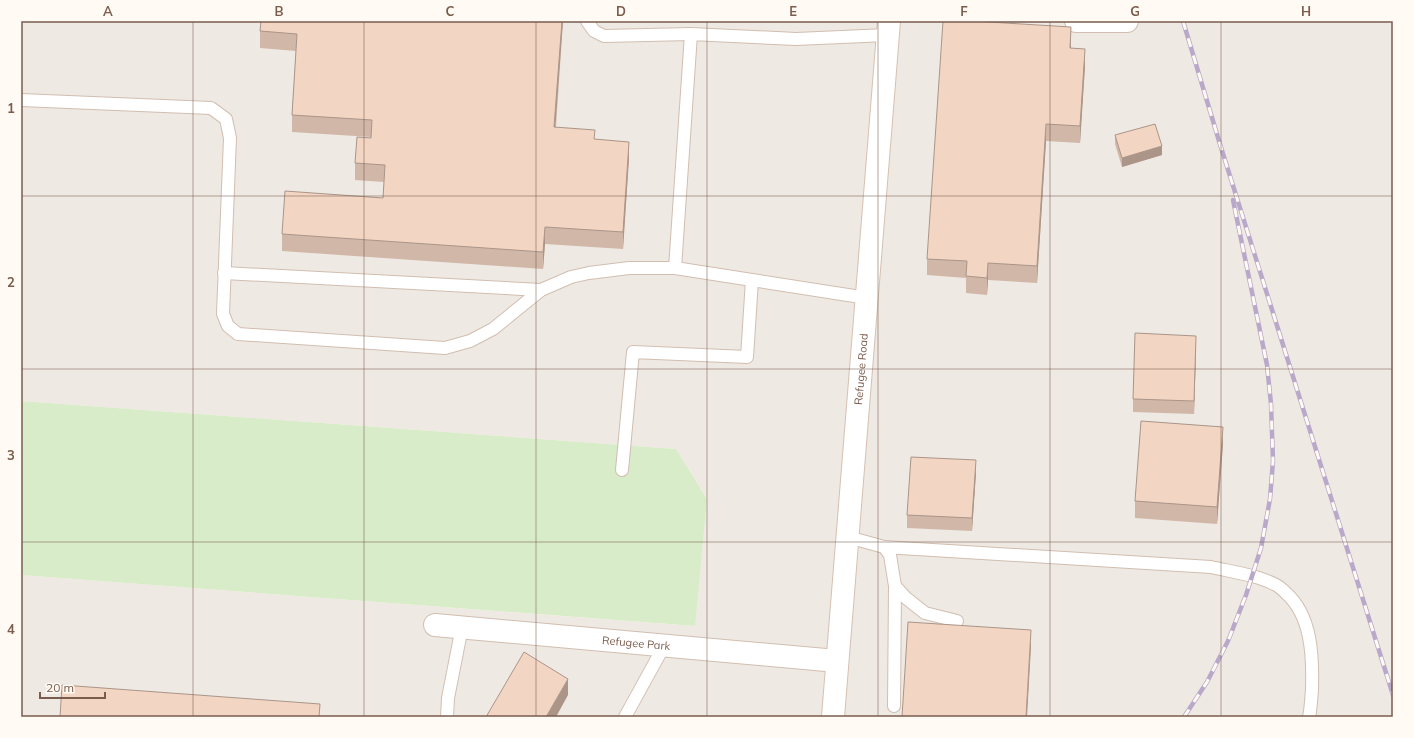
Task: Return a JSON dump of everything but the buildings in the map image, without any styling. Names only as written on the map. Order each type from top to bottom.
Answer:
[{"type":"main road","points":[[1076,21],[1127,21]]},
{"type":"main road","name":"Refugee Road","points":[[833,717],[888,28]]},
{"type":"main road","name":"Refugee Park","points":[[435,625],[837,661]]},
{"type":"lane","points":[[587,21],[594,31],[604,36],[691,34],[796,39],[888,28]]},
{"type":"lane","points":[[675,268],[691,34]]},
{"type":"lane","points":[[21,100],[211,108],[226,119],[230,138],[223,314],[228,326],[238,334],[445,348],[470,341],[493,328],[541,290],[571,277],[629,268],[675,268],[867,298]]},
{"type":"lane","points":[[224,273],[541,290]]},
{"type":"lane","points":[[622,470],[633,352],[747,357],[752,280]]},
{"type":"lane","points":[[848,536],[884,547],[1212,567],[1252,576],[1277,586],[1292,598],[1302,616],[1309,638],[1313,667],[1311,710],[1308,717]]},
{"type":"lane","points":[[884,547],[890,555],[895,586],[894,706]]},
{"type":"lane","points":[[895,586],[906,598],[925,613],[958,621]]},
{"type":"lane","points":[[447,717],[448,698],[462,628]]},
{"type":"lane","points":[[625,717],[664,646]]},
{"type":"shaded area","points":[[21,21],[1393,21],[1393,717],[21,717],[21,575],[694,626],[707,499],[676,449],[21,401]]},
{"type":"green space","points":[[21,401],[676,449],[707,499],[695,626],[21,575]]},
{"type":"railway","points":[[1183,21],[1219,141],[1393,695]]},
{"type":"railway","points":[[1184,717],[1207,682],[1228,641],[1246,595],[1261,548],[1270,499],[1273,461],[1271,404],[1267,365],[1233,200]]}]
